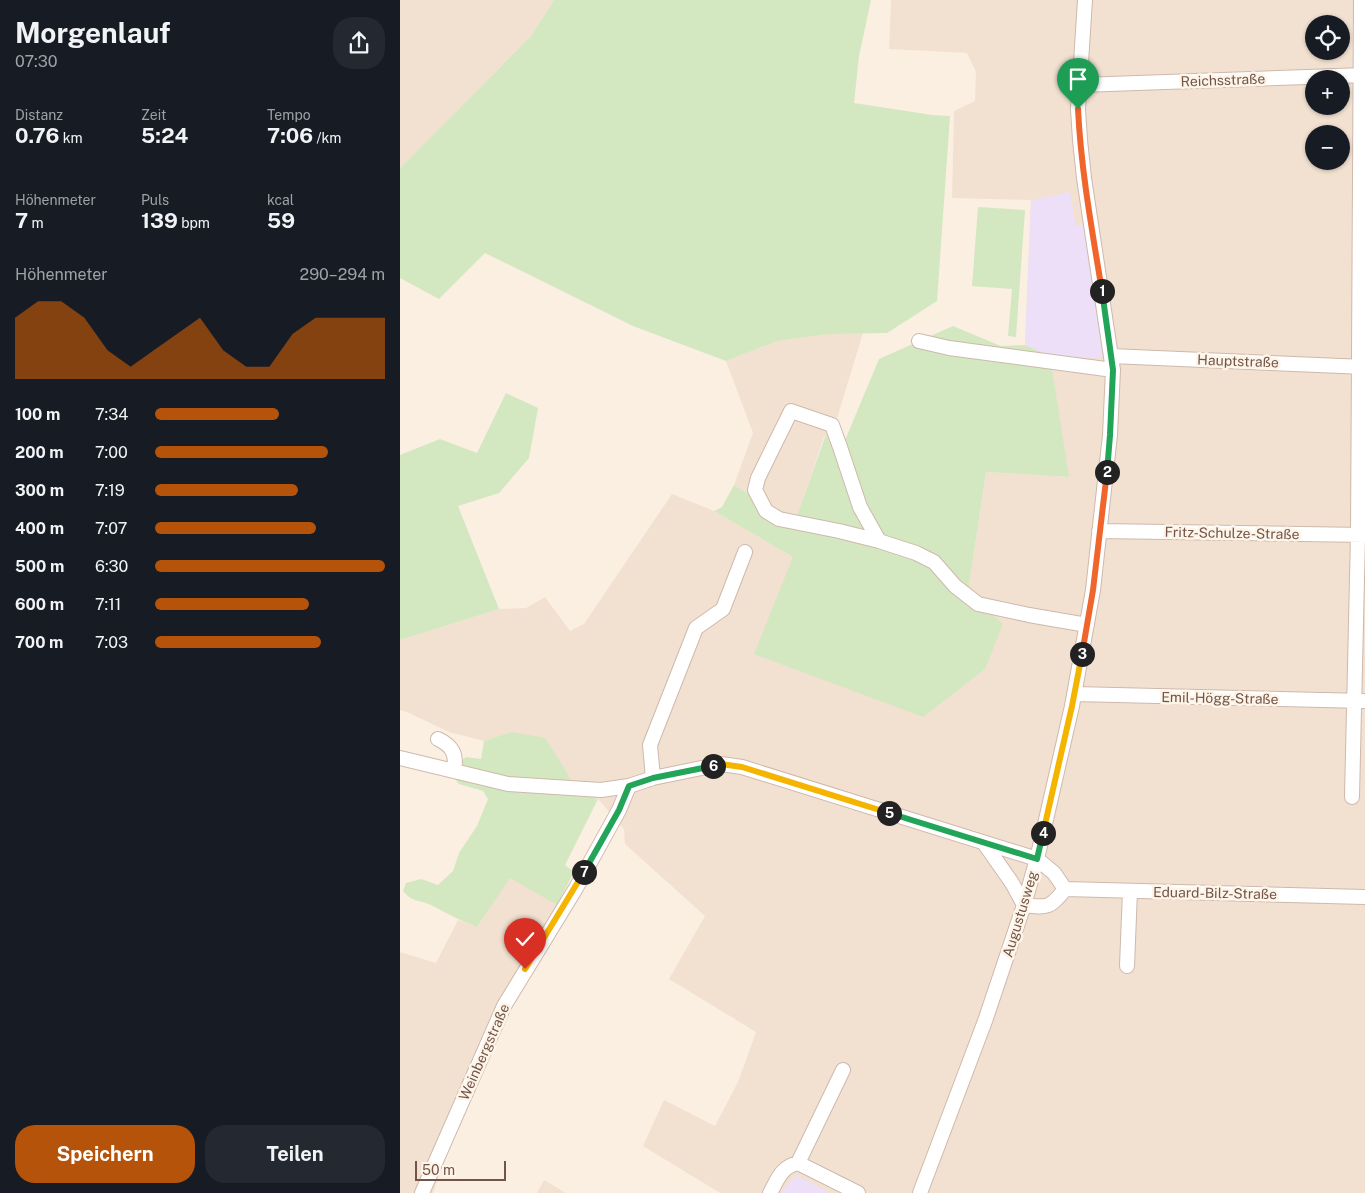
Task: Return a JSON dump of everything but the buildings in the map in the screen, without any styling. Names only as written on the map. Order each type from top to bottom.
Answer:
[{"type":"street","name":"Augustusweg","points":[[920,1193],[984,1021],[1024,905],[1037,859],[1074,694],[1093,590],[1110,435],[1112,363],[1082,159],[1078,109],[1085,0]]},
{"type":"street","points":[[1352,797],[1360,701],[1363,75],[1361,0]]},
{"type":"street","name":"Reichsstraße","points":[[1080,85],[1363,75]]},
{"type":"street","name":"Hauptstraße","points":[[920,341],[949,348],[1112,363],[1362,367]]},
{"type":"street","points":[[879,542],[860,507],[832,425],[791,411],[758,478],[755,490],[766,511],[778,519],[839,531],[916,553],[934,562],[955,586],[978,604],[1029,615],[1087,624]]},
{"type":"street","name":"Fritz-Schulze-Straße","points":[[1099,531],[1361,535]]},
{"type":"street","points":[[653,778],[650,745],[696,628],[723,609],[745,552]]},
{"type":"street","name":"Emil-Högg-Straße","points":[[1074,694],[1360,701]]},
{"type":"street","points":[[438,739],[444,742],[453,752],[456,759],[454,770]]},
{"type":"street","points":[[400,758],[508,784],[602,790],[629,786],[653,778],[721,764],[742,767],[1037,859],[1054,873],[1065,889],[1056,900],[1043,908],[1024,905],[1012,883],[984,843]]},
{"type":"street","name":"Weinbergstraße","points":[[422,1193],[504,1006],[576,888],[619,810],[629,786]]},
{"type":"street","name":"Eduard-Bilz-Straße","points":[[1065,889],[1365,897]]},
{"type":"street","points":[[1127,966],[1130,891]]},
{"type":"street","points":[[798,1163],[843,1070]]},
{"type":"street","points":[[770,1193],[784,1169],[790,1164],[798,1163],[858,1193]]},
{"type":"shaded area","points":[[400,0],[554,0],[531,36],[400,168]]},
{"type":"shaded area","points":[[891,0],[1365,0],[1365,1193],[720,1193],[643,1146],[664,1100],[715,1126],[738,1082],[756,1032],[669,979],[705,916],[625,844],[624,829],[598,799],[575,791],[511,732],[484,741],[449,732],[400,710],[400,640],[499,609],[526,608],[545,597],[570,631],[584,624],[672,494],[714,511],[793,557],[968,592],[986,472],[1068,477],[1050,356],[1025,345],[1031,200],[952,198],[954,111],[975,101],[976,72],[967,53],[889,49]]},
{"type":"shaded area","points":[[1070,192],[1076,226],[1083,225],[1103,358],[1050,356],[1025,345],[1031,200]]},
{"type":"shaded area","points":[[863,333],[832,435],[824,437],[797,517],[768,506],[734,485],[753,433],[726,361],[777,341],[827,334]]},
{"type":"shaded area","points":[[510,877],[557,905],[505,995],[433,1193],[400,1193],[400,952],[436,963],[458,920],[477,927]]},
{"type":"shaded area","points":[[796,1175],[830,1193],[781,1193]]},
{"type":"shaded area","points":[[544,1180],[566,1193],[537,1193]]},
{"type":"green space","points":[[554,0],[871,0],[859,56],[854,103],[950,116],[937,301],[887,333],[828,334],[777,341],[726,361],[633,326],[485,253],[439,299],[400,278],[400,168],[531,36]]},
{"type":"green space","points":[[978,207],[1025,210],[1016,337],[1008,336],[1012,289],[972,286]]},
{"type":"green space","points":[[953,326],[1001,346],[1025,345],[1050,356],[1069,477],[986,472],[968,592],[1003,624],[985,669],[923,717],[754,654],[793,557],[714,511],[722,507],[734,485],[768,506],[797,516],[825,437],[832,435],[846,438],[879,359]]},
{"type":"green space","points":[[506,393],[538,408],[529,458],[499,493],[458,506],[499,609],[400,640],[400,455],[440,439],[477,453]]},
{"type":"green space","points":[[511,732],[545,738],[566,771],[575,791],[598,799],[565,865],[574,872],[557,905],[510,878],[477,927],[431,905],[413,899],[403,891],[406,883],[421,879],[438,885],[453,871],[459,853],[477,826],[488,799],[483,791],[459,784],[454,778],[459,763],[466,757],[481,759],[484,741]]},
{"type":"route","points":[[525,969],[576,888],[619,810],[629,786],[653,778],[721,764],[742,767],[1037,859],[1074,694],[1093,590],[1110,435],[1113,370],[1084,178],[1078,109]]}]
